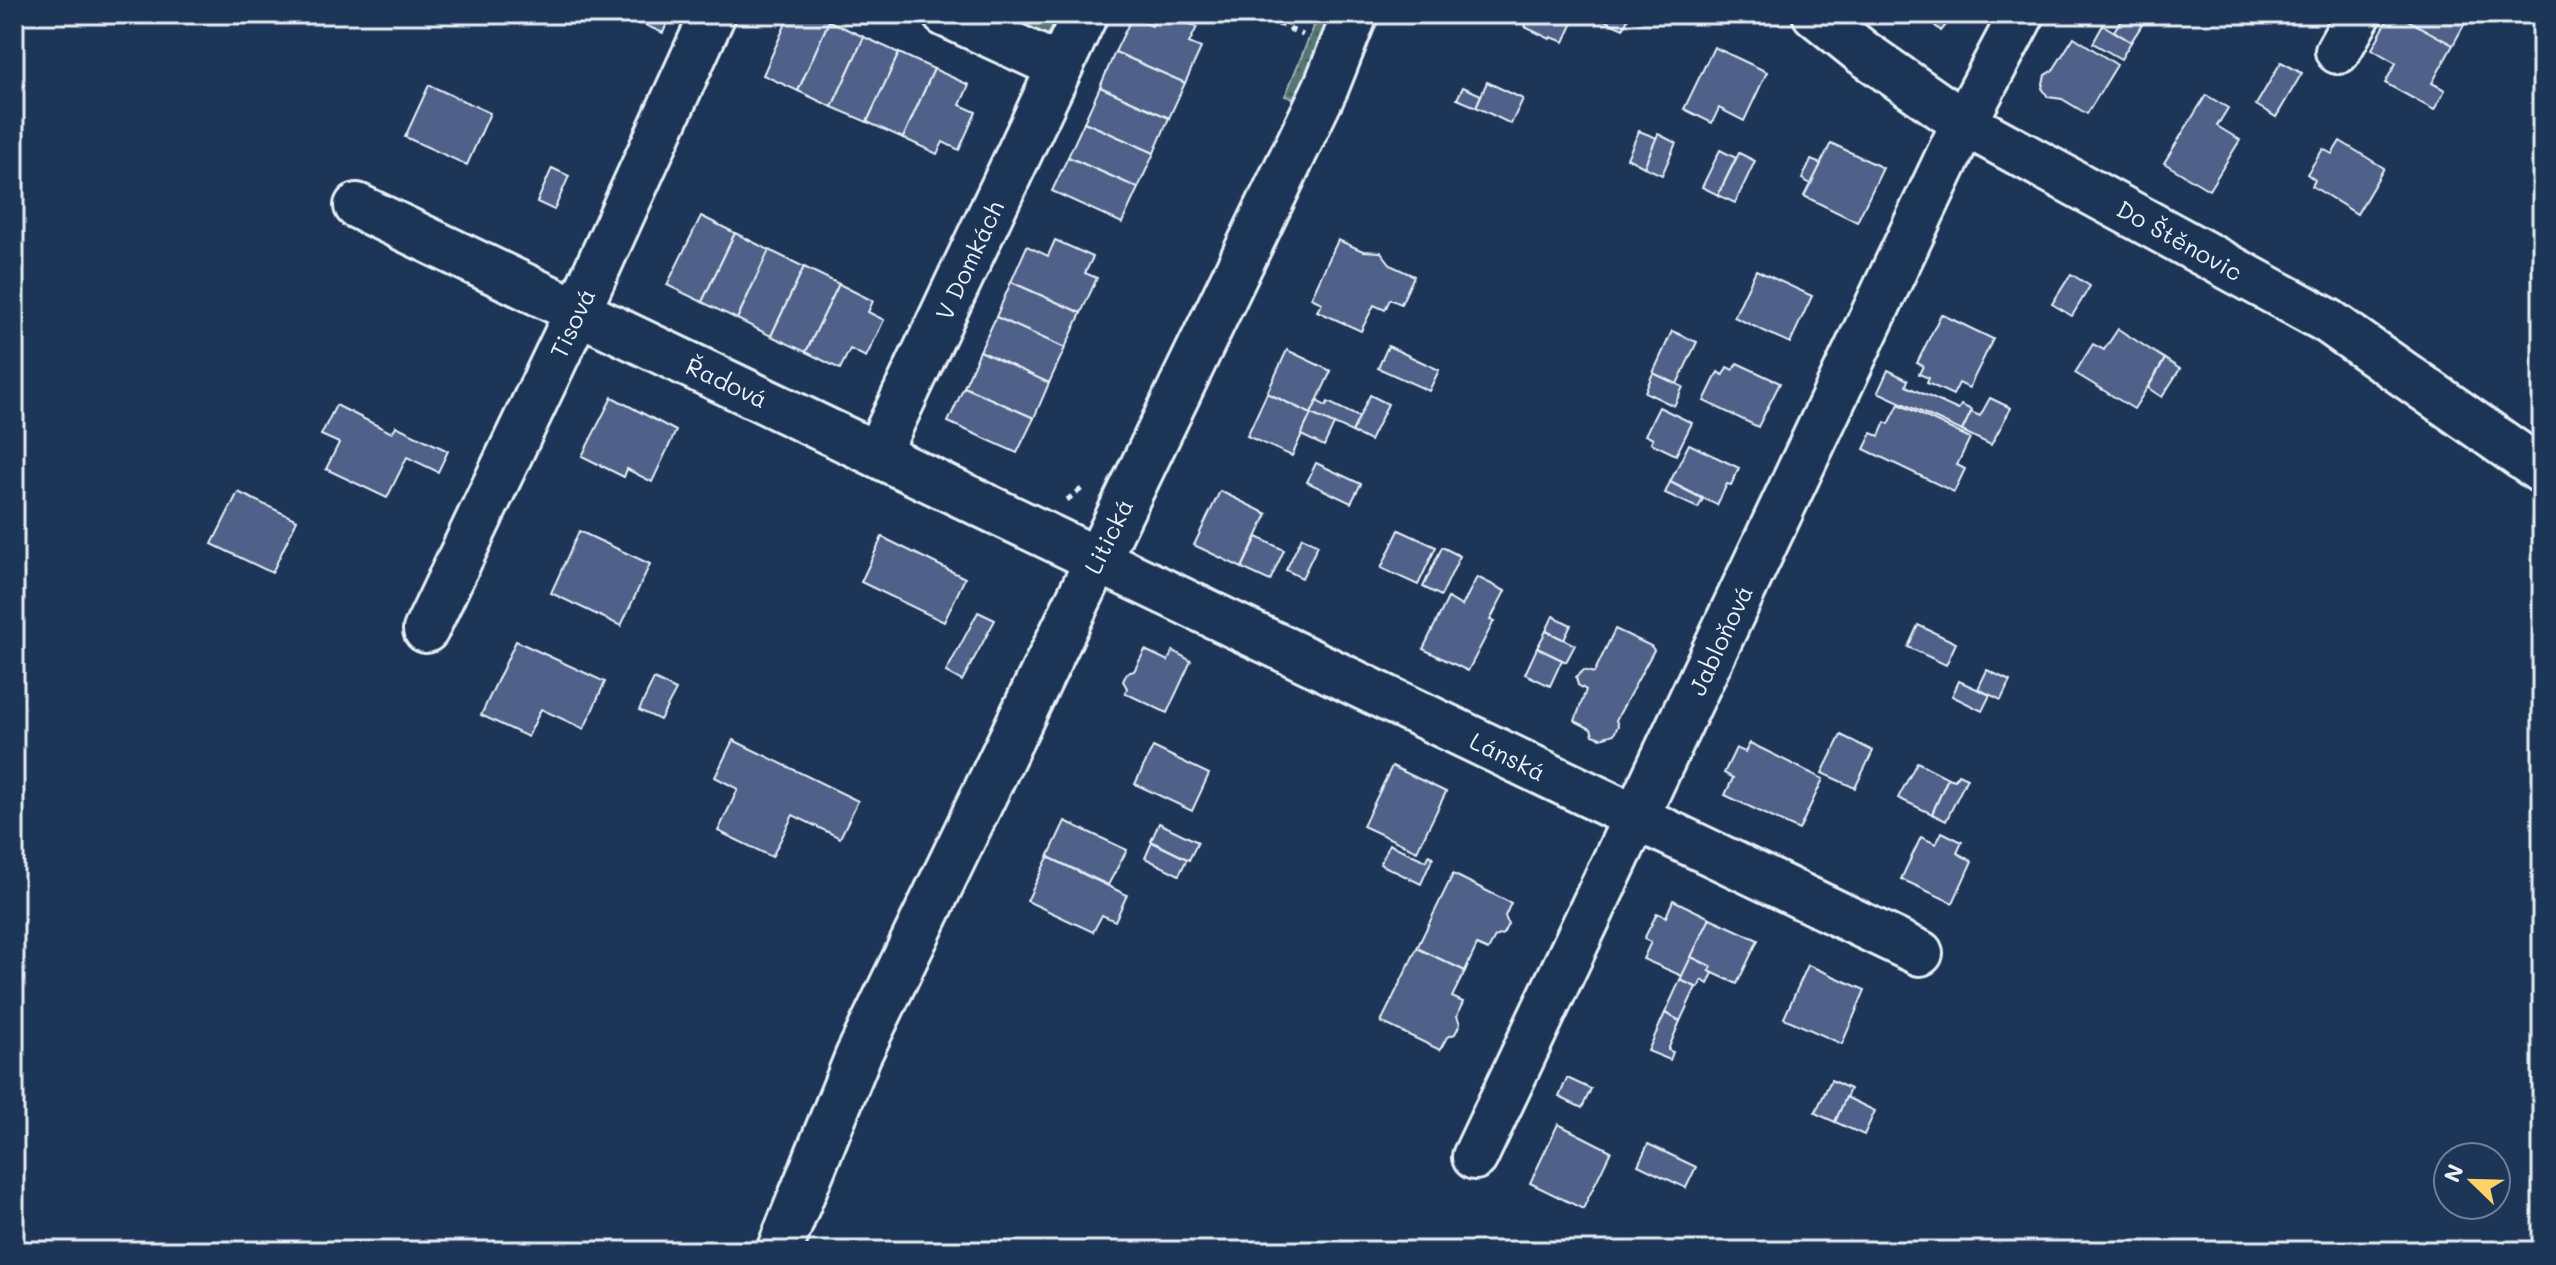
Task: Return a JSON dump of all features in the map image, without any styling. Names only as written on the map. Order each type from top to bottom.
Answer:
[{"type":"street","name":"Tisová","points":[[426,630],[578,311],[713,14]]},
{"type":"street","points":[[945,14],[1060,67]]},
{"type":"street","name":"V Domkách","points":[[877,454],[1085,14]]},
{"type":"street","name":"Litická","points":[[779,1251],[858,1056],[1319,101],[1355,14]]},
{"type":"street","name":"Do Štěnovic","points":[[1815,14],[1862,52],[1964,123],[2328,321],[2542,471]]},
{"type":"street","name":"Jabloňová","points":[[1475,1157],[1964,123],[2022,14]]},
{"type":"street","name":"Řadová","points":[[357,206],[1097,559]]},
{"type":"street","name":"Lánská","points":[[1097,559],[1920,953]]},
{"type":"path","points":[[1256,14],[1304,35]]},
{"type":"green space","points":[[992,14],[1013,14],[1022,18],[1024,14],[1073,14],[1058,31],[1043,36]]},
{"type":"green space","points":[[1319,14],[1331,14],[1307,75],[1293,98],[1285,96]]},
{"type":"building","points":[[651,14],[671,14],[663,33],[645,25]]},
{"type":"building","points":[[790,14],[813,14],[829,21],[798,91],[763,75]]},
{"type":"building","points":[[1157,14],[1169,14],[1197,27],[1189,43],[1201,48],[1185,83],[1115,52],[1132,17],[1152,26]]},
{"type":"building","points":[[1515,14],[1577,14],[1564,42],[1525,27],[1513,19]]},
{"type":"building","points":[[1590,14],[1630,14],[1623,29]]},
{"type":"building","points":[[1922,14],[1955,14],[1941,31]]},
{"type":"building","points":[[2125,14],[2149,14],[2131,42],[2114,31]]},
{"type":"building","points":[[2391,14],[2397,14],[2453,45],[2432,83],[2445,90],[2434,110],[2385,83],[2396,63],[2372,49]]},
{"type":"building","points":[[2397,14],[2470,14],[2453,45]]},
{"type":"building","points":[[829,21],[864,37],[832,107],[798,91]]},
{"type":"building","points":[[2103,25],[2131,42],[2121,59],[2093,43]]},
{"type":"building","points":[[864,37],[899,53],[867,122],[832,107]]},
{"type":"building","points":[[2074,37],[2117,65],[2087,114],[2062,99],[2048,97],[2042,88],[2045,75],[2053,70]]},
{"type":"building","points":[[1714,47],[1767,72],[1744,121],[1719,108],[1712,123],[1684,109]]},
{"type":"building","points":[[1115,52],[1185,83],[1169,118],[1100,87]]},
{"type":"building","points":[[899,53],[934,69],[903,138],[867,122]]},
{"type":"building","points":[[2281,62],[2302,73],[2276,117],[2256,105]]},
{"type":"building","points":[[934,69],[969,85],[960,105],[976,112],[959,150],[943,142],[937,154],[903,138]]},
{"type":"building","points":[[1487,82],[1523,99],[1511,124],[1476,107]]},
{"type":"building","points":[[429,85],[490,113],[467,165],[405,137]]},
{"type":"building","points":[[1100,87],[1169,118],[1154,153],[1084,122]]},
{"type":"building","points":[[1463,87],[1481,95],[1476,107],[1457,99]]},
{"type":"building","points":[[2206,95],[2228,108],[2217,126],[2240,140],[2209,190],[2164,163]]},
{"type":"building","points":[[1084,122],[1154,153],[1138,188],[1068,157]]},
{"type":"building","points":[[1639,131],[1657,138],[1644,167],[1627,158]]},
{"type":"building","points":[[1658,134],[1676,143],[1662,175],[1644,167]]},
{"type":"building","points":[[2340,141],[2384,168],[2357,214],[2312,186],[2315,180],[2307,174],[2323,149],[2332,154]]},
{"type":"building","points":[[1831,143],[1883,168],[1857,222],[1804,196]]},
{"type":"building","points":[[1720,150],[1736,158],[1718,195],[1702,187]]},
{"type":"building","points":[[1739,153],[1755,161],[1735,203],[1718,195]]},
{"type":"building","points":[[1068,157],[1138,188],[1122,223],[1052,191]]},
{"type":"building","points":[[1811,160],[1821,164],[1811,184],[1802,179]]},
{"type":"building","points":[[552,168],[569,176],[554,210],[537,202]]},
{"type":"building","points":[[701,216],[735,233],[702,302],[667,285]]},
{"type":"building","points":[[735,233],[769,250],[737,319],[702,302]]},
{"type":"building","points":[[1055,240],[1093,257],[1085,273],[1097,278],[1081,313],[1011,282],[1027,246],[1048,256]]},
{"type":"building","points":[[1338,240],[1363,251],[1381,252],[1392,266],[1414,276],[1401,304],[1390,299],[1385,310],[1374,305],[1361,331],[1317,311],[1322,303],[1311,298]]},
{"type":"building","points":[[769,250],[804,267],[771,336],[737,319]]},
{"type":"building","points":[[804,267],[839,284],[806,352],[771,336]]},
{"type":"building","points":[[1756,270],[1812,296],[1790,343],[1734,317]]},
{"type":"building","points":[[2071,274],[2090,286],[2072,316],[2052,304]]},
{"type":"building","points":[[1011,282],[1081,313],[1065,348],[996,317]]},
{"type":"building","points":[[839,284],[873,301],[868,312],[884,320],[866,357],[850,349],[840,369],[806,352]]},
{"type":"building","points":[[1941,314],[1993,339],[1969,388],[1959,383],[1953,395],[1927,383],[1929,378],[1919,374],[1923,366],[1917,363]]},
{"type":"building","points":[[996,317],[1065,348],[1049,383],[980,351]]},
{"type":"building","points":[[2118,329],[2165,359],[2134,409],[2075,373],[2093,344],[2104,350]]},
{"type":"building","points":[[1672,331],[1697,342],[1677,384],[1653,373]]},
{"type":"building","points":[[1388,346],[1439,370],[1429,391],[1378,368]]},
{"type":"building","points":[[1287,350],[1331,371],[1311,414],[1267,393]]},
{"type":"building","points":[[980,351],[1049,383],[1034,418],[964,387]]},
{"type":"building","points":[[2165,359],[2180,369],[2162,397],[2148,388]]},
{"type":"building","points":[[1737,363],[1780,383],[1758,427],[1704,401],[1718,372],[1723,375],[1727,367],[1733,370]]},
{"type":"building","points":[[1888,370],[1908,380],[1906,386],[1958,410],[1961,405],[1972,410],[1962,431],[1878,392]]},
{"type":"building","points":[[1653,373],[1683,387],[1674,406],[1645,392]]},
{"type":"building","points":[[964,387],[1034,418],[1017,453],[948,422]]},
{"type":"building","points":[[1267,393],[1311,414],[1292,456],[1247,436]]},
{"type":"building","points":[[1370,395],[1388,404],[1370,441],[1352,432]]},
{"type":"building","points":[[612,397],[676,431],[652,482],[627,469],[624,477],[582,456]]},
{"type":"building","points":[[1990,398],[2011,408],[1991,445],[1962,431],[1971,412],[1980,416]]},
{"type":"building","points":[[1317,401],[1326,406],[1328,402],[1359,417],[1352,432],[1311,414]]},
{"type":"building","points":[[1899,404],[1970,438],[1957,465],[1965,469],[1954,492],[1864,449],[1872,433],[1879,436],[1885,422],[1889,424]]},
{"type":"building","points":[[336,405],[392,433],[396,426],[448,451],[438,472],[407,457],[387,498],[326,469],[339,443],[321,435]]},
{"type":"building","points":[[1659,407],[1692,423],[1676,455],[1651,443],[1653,439],[1645,435]]},
{"type":"building","points":[[1311,414],[1334,424],[1324,446],[1301,435]]},
{"type":"building","points":[[1689,444],[1739,468],[1717,505],[1670,482]]},
{"type":"building","points":[[1316,463],[1361,484],[1351,503],[1307,482]]},
{"type":"building","points":[[1670,482],[1703,499],[1698,508],[1665,493]]},
{"type":"building","points":[[1220,491],[1267,514],[1242,568],[1194,545]]},
{"type":"building","points":[[238,492],[297,520],[272,573],[212,544]]},
{"type":"building","points":[[1399,530],[1436,547],[1418,585],[1381,568]]},
{"type":"building","points":[[579,531],[650,564],[621,626],[551,593]]},
{"type":"building","points":[[882,537],[965,578],[944,622],[861,582]]},
{"type":"building","points":[[1257,537],[1284,550],[1270,581],[1242,568]]},
{"type":"building","points":[[1302,537],[1318,545],[1302,578],[1286,570]]},
{"type":"building","points":[[1442,547],[1460,556],[1441,596],[1423,587]]},
{"type":"building","points":[[1477,577],[1505,591],[1490,620],[1494,621],[1468,671],[1423,649],[1448,598],[1462,606]]},
{"type":"building","points":[[978,612],[995,620],[962,681],[946,672]]},
{"type":"building","points":[[1553,616],[1571,625],[1564,640],[1546,631]]},
{"type":"building","points":[[1918,625],[1956,643],[1946,665],[1908,647]]},
{"type":"building","points":[[1615,629],[1654,650],[1616,720],[1618,726],[1614,734],[1601,738],[1575,721],[1586,690],[1578,685],[1576,677],[1584,670],[1594,673]]},
{"type":"building","points":[[1546,631],[1575,645],[1566,662],[1537,648]]},
{"type":"building","points":[[516,641],[605,682],[584,729],[541,709],[528,737],[481,715]]},
{"type":"building","points":[[1537,648],[1562,660],[1550,686],[1525,674]]},
{"type":"building","points":[[1145,650],[1168,661],[1173,651],[1191,661],[1167,713],[1125,693],[1127,688],[1123,681],[1127,673],[1134,671]]},
{"type":"building","points":[[1987,670],[2010,681],[2001,700],[1978,689]]},
{"type":"building","points":[[654,679],[676,690],[660,720],[639,710]]},
{"type":"building","points":[[1959,681],[1990,695],[1982,711],[1952,696]]},
{"type":"building","points":[[1841,735],[1873,751],[1855,788],[1822,773]]},
{"type":"building","points":[[733,740],[858,801],[840,838],[793,815],[772,857],[718,831],[738,789],[715,777]]},
{"type":"building","points":[[1750,743],[1823,779],[1799,830],[1725,795],[1733,778],[1724,773],[1736,748],[1745,752]]},
{"type":"building","points":[[1153,747],[1209,774],[1192,811],[1135,784]]},
{"type":"building","points":[[1917,762],[1948,778],[1932,814],[1898,798]]},
{"type":"building","points":[[1392,766],[1446,792],[1417,851],[1363,826]]},
{"type":"building","points":[[1958,774],[1967,778],[1946,821],[1932,814],[1948,778],[1955,780]]},
{"type":"building","points":[[1065,821],[1127,850],[1108,885],[1048,857]]},
{"type":"building","points":[[1159,823],[1198,842],[1189,860],[1151,841]]},
{"type":"building","points":[[1942,832],[1962,842],[1957,853],[1972,861],[1953,903],[1901,879],[1921,837],[1936,844]]},
{"type":"building","points":[[1152,842],[1187,859],[1179,875],[1145,858]]},
{"type":"building","points":[[1389,844],[1426,861],[1429,855],[1433,857],[1421,884],[1380,864]]},
{"type":"building","points":[[1048,857],[1127,895],[1115,921],[1102,915],[1093,932],[1027,901]]},
{"type":"building","points":[[1453,874],[1511,903],[1505,916],[1508,924],[1503,934],[1495,937],[1488,950],[1477,945],[1465,971],[1417,948]]},
{"type":"building","points":[[1673,900],[1710,918],[1682,976],[1643,959],[1651,942],[1644,939],[1657,913],[1666,917]]},
{"type":"building","points":[[1710,918],[1758,940],[1737,984],[1709,971],[1712,967],[1691,957]]},
{"type":"building","points":[[1417,948],[1465,971],[1452,997],[1463,1002],[1457,1016],[1460,1024],[1440,1050],[1381,1022]]},
{"type":"building","points":[[1691,957],[1712,967],[1708,984],[1702,980],[1698,988],[1680,980]]},
{"type":"building","points":[[1808,965],[1865,990],[1842,1044],[1784,1018]]},
{"type":"building","points":[[1680,980],[1696,987],[1680,1021],[1665,1013]]},
{"type":"building","points":[[1665,1013],[1680,1021],[1668,1050],[1673,1052],[1670,1060],[1648,1051]]},
{"type":"building","points":[[1567,1078],[1591,1089],[1582,1108],[1559,1097]]},
{"type":"building","points":[[1831,1080],[1850,1089],[1835,1122],[1815,1113]]},
{"type":"building","points":[[1846,1097],[1875,1111],[1864,1135],[1835,1122]]},
{"type":"building","points":[[1558,1124],[1611,1151],[1583,1209],[1530,1183]]},
{"type":"building","points":[[1648,1144],[1696,1167],[1686,1188],[1638,1165]]}]
